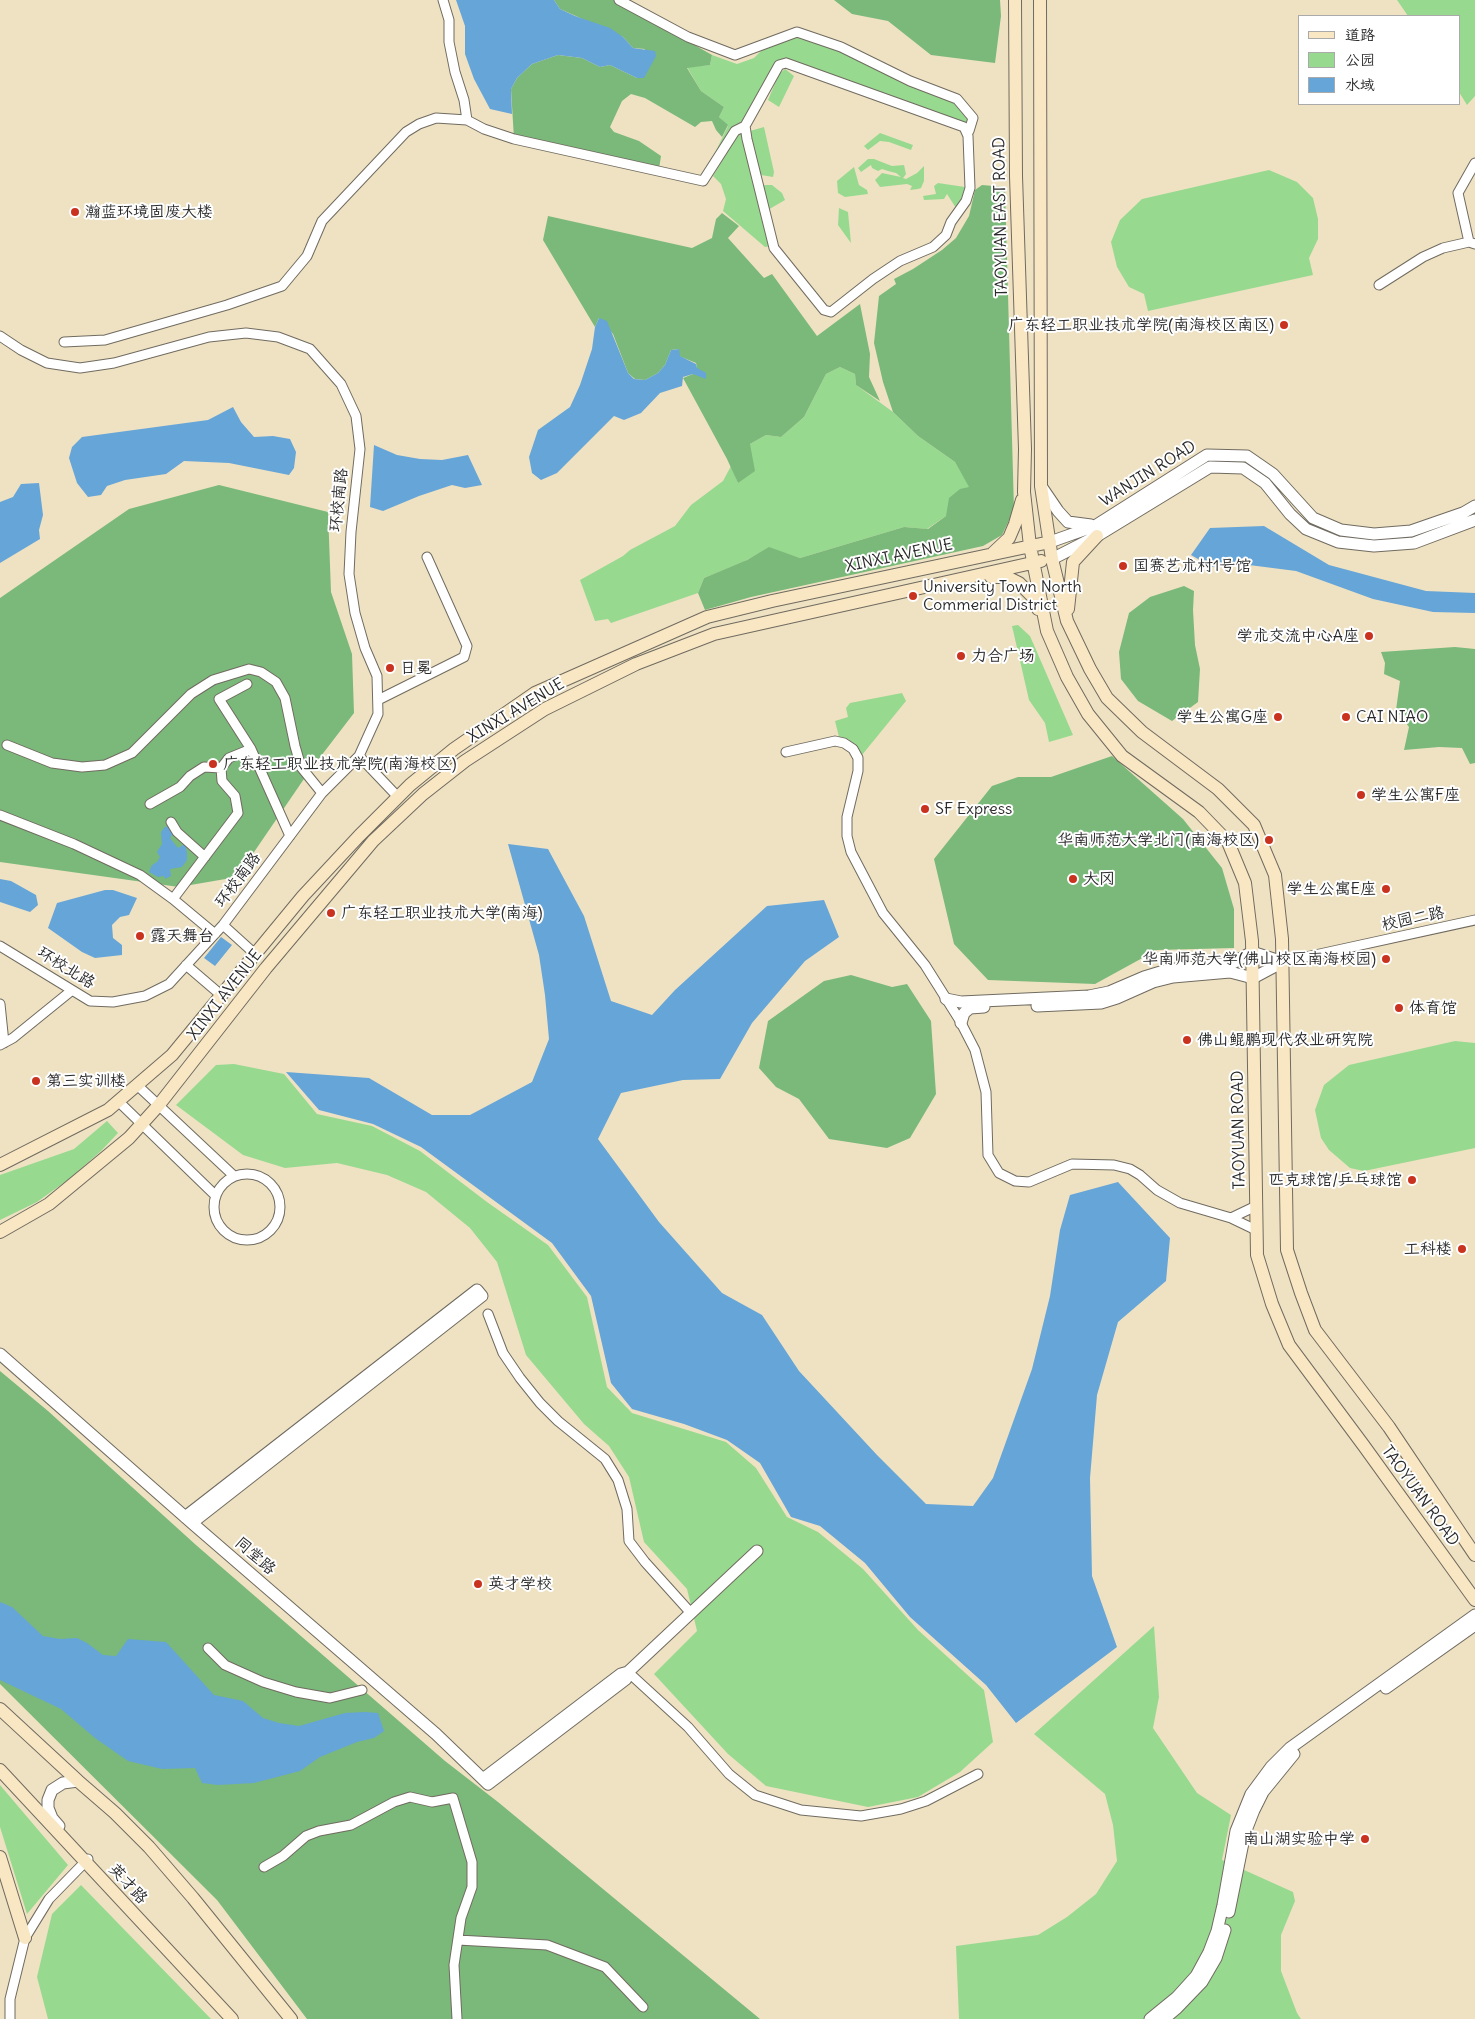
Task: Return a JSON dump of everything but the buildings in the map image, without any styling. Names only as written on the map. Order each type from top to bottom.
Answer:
[{"type":"main road","name":"TAOYUAN EAST ROAD","points":[[1015,0],[1016,176],[1024,492]]},
{"type":"main road","points":[[1040,0],[1041,486]]},
{"type":"main road","name":"TAOYUAN ROAD","points":[[1041,486],[1052,559],[1067,621],[1090,670],[1107,698],[1142,732],[1218,789],[1254,825],[1275,875],[1283,962],[1287,1250],[1301,1294],[1316,1330],[1389,1427],[1475,1555]]},
{"type":"main road","name":"TAOYUAN ROAD","points":[[1024,492],[1030,546],[1047,631],[1067,676],[1088,714],[1122,756],[1198,812],[1228,842],[1245,883],[1253,978],[1256,1255],[1288,1345],[1364,1446],[1475,1600]]},
{"type":"main road","points":[[993,553],[1009,538],[1016,524],[1024,492]]},
{"type":"main road","points":[[1067,621],[1073,562],[1096,531]]},
{"type":"main road","name":"XINXI AVENUE","points":[[0,1165],[108,1110],[172,1055],[303,896],[398,797],[454,749],[535,693],[707,617],[772,601],[1050,542]]},
{"type":"main road","name":"XINXI AVENUE","points":[[0,1232],[49,1204],[129,1138],[158,1106],[266,968],[373,841],[423,794],[465,761],[545,709],[636,664],[714,634],[1052,559]]},
{"type":"main road","points":[[963,578],[1007,577],[1019,583],[1032,596],[1047,631]]},
{"type":"main road","points":[[0,1709],[115,1813],[150,1848],[291,2019]]},
{"type":"main road","name":"英才路","points":[[0,1770],[87,1860],[232,2019]]},
{"type":"main road","points":[[0,1857],[25,1938]]},
{"type":"street","points":[[443,0],[449,20],[449,42],[455,72],[464,100],[467,120]]},
{"type":"street","points":[[619,0],[688,37],[735,55],[797,32],[841,47],[910,80],[957,99],[973,118],[969,131]]},
{"type":"street","points":[[64,342],[105,340],[227,305],[282,286],[307,256],[322,221],[406,132],[419,124],[436,118],[467,120],[484,129],[514,139],[703,181],[735,131],[745,126],[779,65],[786,63],[964,127],[968,136],[970,188],[966,201],[951,222],[946,235],[933,247],[900,261],[872,279],[831,312],[824,310],[774,248],[745,126]]},
{"type":"street","points":[[1379,285],[1423,257],[1443,248],[1472,243],[1458,193],[1475,163]]},
{"type":"street","name":"环校南路","points":[[0,336],[21,350],[47,363],[80,368],[114,363],[209,337],[246,332],[278,337],[310,349],[341,384],[356,416],[360,449],[351,532],[349,574],[355,613],[365,648],[377,676],[378,714],[359,756],[322,794],[215,934]]},
{"type":"street","name":"WANJIN ROAD","points":[[1052,559],[1207,455],[1247,456],[1273,474],[1313,518],[1341,530],[1374,534],[1411,531],[1475,506]]},
{"type":"street","name":"WANJIN ROAD","points":[[1050,542],[1096,531],[1210,467],[1243,468],[1265,484],[1290,514],[1306,529],[1338,542],[1374,546],[1414,543],[1475,520]]},
{"type":"street","points":[[1041,486],[1068,522],[1096,531]]},
{"type":"street","points":[[378,700],[464,657],[467,646],[427,557]]},
{"type":"street","points":[[7,745],[52,763],[82,767],[105,765],[132,753],[190,694],[213,680],[249,669],[261,672],[276,682],[285,698],[301,767],[322,794]]},
{"type":"street","points":[[246,684],[219,699],[251,750],[290,836]]},
{"type":"street","points":[[786,752],[835,742],[844,743],[853,749],[858,758],[858,771],[847,817],[847,836],[851,852],[883,913],[925,965],[961,1023],[975,1050],[981,1069],[987,1108],[988,1156],[999,1173],[1015,1181],[1028,1182],[1072,1164],[1114,1165],[1140,1174],[1157,1190],[1180,1203],[1231,1218],[1256,1230]]},
{"type":"street","points":[[173,899],[238,813],[235,796],[222,781],[221,768],[230,758],[251,750]]},
{"type":"street","points":[[359,756],[398,797]]},
{"type":"street","points":[[150,804],[180,787],[190,776],[204,767],[221,768]]},
{"type":"street","points":[[0,815],[74,844],[140,875],[173,899],[215,934]]},
{"type":"street","points":[[171,822],[177,832],[205,858]]},
{"type":"street","name":"校园二路","points":[[1283,962],[1475,920]]},
{"type":"street","points":[[222,925],[255,954]]},
{"type":"street","name":"环校北路","points":[[0,946],[90,1001],[113,1002],[144,996],[169,984],[215,934]]},
{"type":"street","points":[[946,999],[961,1002],[1089,996],[1109,992],[1144,977],[1167,970],[1233,963],[1252,952],[1283,962]]},
{"type":"street","points":[[961,1023],[964,1013],[970,1008],[1102,1002],[1117,998],[1153,982],[1173,977],[1230,972],[1253,978],[1283,962]]},
{"type":"street","points":[[186,965],[221,995]]},
{"type":"street","points":[[2,1044],[71,991]]},
{"type":"street","points":[[0,1004],[2,1044]]},
{"type":"street","points":[[136,1086],[234,1176]]},
{"type":"street","points":[[118,1101],[216,1196]]},
{"type":"street","points":[[256,1175],[267,1180],[279,1196],[281,1207],[279,1219],[273,1229],[259,1239],[248,1241],[236,1239],[226,1233],[218,1224],[214,1213],[216,1196],[224,1183],[234,1176],[256,1175]]},
{"type":"street","points":[[1231,1218],[1256,1206]]},
{"type":"street","points":[[189,1520],[480,1293]]},
{"type":"street","points":[[488,1314],[503,1354],[540,1403],[558,1421],[605,1459],[618,1480],[627,1509],[628,1541],[690,1612]]},
{"type":"street","name":"同堂路","points":[[0,1354],[436,1734],[485,1781],[621,1674],[628,1672]]},
{"type":"street","points":[[757,1550],[628,1672],[688,1727],[729,1774],[755,1795],[801,1810],[861,1816],[901,1809],[926,1801],[978,1774]]},
{"type":"street","points":[[1150,2019],[1177,1997],[1196,1976],[1209,1952],[1217,1931],[1223,1905],[1236,1831],[1251,1794],[1271,1767],[1290,1748],[1475,1614]]},
{"type":"street","points":[[1164,2019],[1202,1982],[1216,1958],[1225,1930],[1246,1834],[1254,1810],[1263,1792],[1296,1752],[1475,1625]]},
{"type":"street","points":[[208,1648],[225,1665],[262,1682],[296,1692],[330,1698],[362,1690]]},
{"type":"street","name":"英才路","points":[[78,1781],[63,1783],[52,1790],[48,1800],[48,1808],[52,1818],[87,1860],[240,2019]]},
{"type":"street","points":[[264,1867],[283,1856],[306,1836],[319,1831],[351,1825],[394,1802],[410,1797],[432,1802],[453,1798],[472,1862],[472,1887],[461,1918],[454,1965],[457,2019]]},
{"type":"street","points":[[10,2019],[10,1999],[25,1938],[49,1898],[87,1860]]},
{"type":"street","points":[[458,1940],[547,1945],[605,1967],[643,2007]]},
{"type":"street","points":[[0,1997],[10,1999]]},
{"type":"green space","points":[[554,0],[616,0],[712,55],[710,65],[687,68],[701,91],[724,107],[719,117],[728,125],[722,137],[712,121],[701,122],[695,127],[645,98],[631,94],[622,101],[610,127],[614,132],[639,141],[661,156],[659,169],[514,139],[511,89],[517,78],[532,64],[558,55],[582,58],[600,67],[610,65],[637,78],[645,49],[633,48],[623,37],[560,9]]},
{"type":"green space","points":[[834,0],[1000,0],[1001,16],[995,63],[931,55],[888,21],[852,14]]},
{"type":"green space","points":[[1397,0],[1475,0],[1475,96],[1467,105],[1460,94],[1460,15],[1407,15]]},
{"type":"green space","points":[[797,32],[957,99],[968,118],[969,131],[785,63],[745,119],[733,129],[710,163],[728,126],[719,117],[724,107],[701,91],[687,67],[710,65],[712,55],[737,64],[754,58],[766,46]]},
{"type":"green space","points":[[785,69],[794,76],[779,107],[768,100],[779,74]]},
{"type":"green space","points":[[764,127],[774,172],[773,177],[761,175],[750,131]]},
{"type":"green space","points":[[741,129],[771,246],[765,247],[723,211],[726,199],[721,184],[713,176]]},
{"type":"green space","points":[[880,133],[913,145],[911,150],[889,142],[880,141],[868,150],[864,146]]},
{"type":"green space","points":[[868,159],[874,159],[892,166],[904,165],[906,174],[903,178],[906,179],[917,173],[924,166],[924,181],[921,188],[910,190],[912,186],[907,184],[880,187],[875,180],[882,173],[901,177],[896,173],[882,169],[878,171],[872,168],[871,165],[861,172],[858,168]]},
{"type":"green space","points":[[854,167],[859,185],[867,190],[868,194],[845,197],[838,193],[837,181]]},
{"type":"green space","points":[[1269,170],[1297,182],[1313,198],[1318,219],[1318,239],[1309,258],[1313,275],[1148,311],[1144,294],[1129,287],[1117,267],[1111,242],[1120,220],[1142,199]]},
{"type":"green space","points":[[938,183],[965,187],[961,201],[956,208],[947,194],[944,199],[924,200],[923,196],[936,194],[934,186]]},
{"type":"green space","points":[[772,185],[782,193],[785,200],[766,211],[761,187]]},
{"type":"green space","points":[[982,185],[1005,187],[1014,510],[1002,535],[983,546],[751,597],[705,610],[698,593],[704,578],[747,560],[769,547],[800,558],[904,527],[928,529],[946,516],[949,498],[960,489],[969,487],[955,462],[918,436],[893,412],[883,382],[874,343],[879,296],[896,284],[894,279],[942,250],[956,238],[969,216],[975,190]]},
{"type":"green space","points":[[839,208],[848,212],[851,243],[838,225]]},
{"type":"green space","points":[[722,213],[739,226],[728,238],[764,278],[772,274],[817,336],[860,304],[870,354],[869,377],[880,401],[856,385],[855,374],[840,367],[826,374],[804,417],[781,437],[766,435],[750,444],[755,471],[738,483],[683,378],[693,374],[697,368],[696,363],[679,356],[679,349],[671,350],[665,365],[658,373],[645,380],[635,379],[628,373],[613,334],[599,318],[595,327],[543,240],[548,216],[692,248],[712,238],[716,219]]},
{"type":"green space","points":[[840,367],[855,374],[856,385],[893,412],[918,436],[955,462],[970,487],[946,516],[927,529],[904,527],[800,558],[769,548],[743,562],[704,578],[698,593],[611,623],[608,619],[595,621],[580,580],[675,526],[691,505],[723,481],[731,466],[738,483],[750,444],[766,435],[781,437],[804,417],[826,374]]},
{"type":"green space","points":[[219,485],[328,512],[331,592],[352,654],[354,713],[308,773],[237,877],[179,887],[0,862],[0,598],[129,509]]},
{"type":"green space","points":[[1184,586],[1194,591],[1195,645],[1200,669],[1198,702],[1172,721],[1138,701],[1121,679],[1119,652],[1129,613],[1150,597]]},
{"type":"green space","points":[[1018,625],[1030,636],[1073,735],[1049,742],[1045,723],[1029,700],[1012,626]]},
{"type":"green space","points":[[1455,647],[1475,649],[1475,763],[1470,764],[1462,748],[1439,747],[1404,750],[1409,727],[1396,710],[1400,681],[1384,674],[1385,663],[1381,652]]},
{"type":"green space","points":[[902,693],[906,701],[862,755],[848,739],[839,737],[835,721],[848,717],[846,708],[850,703]]},
{"type":"green space","points":[[1112,756],[1183,819],[1222,868],[1234,909],[1234,948],[1157,950],[1095,984],[988,980],[954,944],[934,859],[992,786],[1018,777],[1051,777]]},
{"type":"green space","points":[[851,975],[892,987],[907,984],[931,1021],[936,1094],[910,1138],[887,1148],[829,1139],[799,1099],[776,1087],[759,1068],[768,1021],[824,981]]},
{"type":"green space","points":[[1455,1041],[1475,1043],[1475,1148],[1364,1171],[1350,1168],[1329,1150],[1321,1138],[1315,1110],[1324,1085],[1349,1065]]},
{"type":"green space","points":[[234,1064],[284,1074],[317,1114],[372,1126],[420,1151],[548,1245],[587,1297],[607,1387],[632,1413],[726,1442],[756,1468],[787,1517],[818,1532],[863,1569],[918,1630],[984,1690],[993,1742],[960,1772],[918,1797],[868,1807],[766,1786],[728,1754],[654,1674],[697,1631],[687,1589],[644,1542],[629,1477],[609,1446],[584,1424],[526,1355],[497,1262],[470,1228],[426,1192],[387,1175],[337,1163],[285,1168],[243,1155],[176,1105],[216,1065]]},
{"type":"green space","points":[[107,1121],[118,1133],[101,1151],[69,1179],[37,1202],[0,1220],[0,1175],[74,1149]]},
{"type":"green space","points":[[0,1371],[48,1411],[196,1545],[445,1761],[498,1802],[760,2019],[307,2019],[217,1900],[0,1684]]},
{"type":"green space","points":[[1154,1626],[1159,1697],[1153,1728],[1197,1793],[1231,1815],[1222,1860],[1293,1892],[1295,1901],[1281,1935],[1281,1971],[1301,2019],[959,2019],[956,1946],[1038,1935],[1067,1917],[1096,1894],[1117,1861],[1113,1825],[1105,1794],[1034,1734]]},
{"type":"green space","points":[[0,1785],[68,1865],[27,1914],[0,1827]]},
{"type":"green space","points":[[81,1885],[211,2019],[48,2019],[37,1977],[52,1914]]},
{"type":"water","points":[[456,0],[554,0],[560,9],[610,28],[623,37],[633,48],[655,51],[656,56],[644,78],[637,78],[610,65],[600,67],[582,58],[558,55],[532,64],[517,78],[511,89],[512,114],[490,109],[474,79],[465,54],[465,26]]},
{"type":"water","points":[[599,318],[607,321],[628,373],[634,379],[645,380],[658,373],[665,365],[671,350],[679,349],[680,356],[696,364],[697,368],[706,373],[706,379],[693,374],[683,377],[682,386],[660,393],[641,413],[624,420],[614,416],[557,473],[541,480],[532,473],[529,457],[538,430],[570,407],[580,385],[592,349],[595,327]]},
{"type":"water","points":[[233,407],[241,422],[254,437],[273,436],[290,439],[296,452],[294,468],[289,475],[229,463],[184,461],[166,474],[125,480],[107,486],[101,495],[88,497],[77,483],[69,458],[72,447],[82,437],[208,420]]},
{"type":"water","points":[[374,445],[397,455],[420,459],[442,460],[468,455],[482,485],[465,488],[452,485],[383,511],[370,507]]},
{"type":"water","points":[[39,483],[43,515],[39,530],[40,539],[0,563],[0,502],[13,497],[21,484]]},
{"type":"water","points":[[1264,526],[1329,565],[1426,591],[1475,593],[1475,613],[1433,612],[1373,599],[1296,571],[1249,565],[1212,567],[1191,555],[1210,528]]},
{"type":"water","points":[[168,826],[173,833],[170,838],[178,848],[185,844],[187,860],[182,867],[170,869],[171,876],[165,879],[164,876],[158,877],[149,872],[152,865],[160,857],[157,852],[162,844],[161,832]]},
{"type":"water","points":[[508,844],[548,849],[584,916],[611,1001],[652,1015],[675,990],[767,906],[824,900],[839,937],[805,961],[752,1023],[720,1079],[683,1080],[621,1093],[598,1139],[659,1222],[722,1293],[762,1315],[799,1371],[877,1455],[926,1504],[973,1506],[993,1478],[1032,1369],[1050,1296],[1060,1230],[1070,1195],[1118,1182],[1170,1238],[1166,1281],[1118,1322],[1097,1395],[1090,1478],[1092,1576],[1117,1647],[1016,1723],[986,1685],[910,1617],[865,1563],[820,1526],[791,1517],[760,1463],[727,1440],[684,1424],[632,1409],[611,1383],[591,1296],[552,1243],[421,1147],[373,1124],[319,1110],[286,1072],[369,1078],[432,1115],[470,1115],[532,1082],[549,1039],[545,995],[539,955]]},
{"type":"water","points":[[0,879],[11,881],[36,895],[38,905],[30,912],[0,902]]},
{"type":"water","points":[[105,890],[113,890],[137,898],[129,915],[120,917],[112,925],[113,938],[122,945],[122,955],[95,958],[82,952],[48,928],[57,903]]},
{"type":"water","points":[[221,937],[232,945],[215,966],[204,958]]},
{"type":"water","points":[[0,1602],[12,1607],[43,1636],[60,1639],[77,1638],[103,1655],[116,1656],[128,1639],[166,1642],[214,1695],[243,1701],[263,1718],[299,1726],[345,1713],[378,1713],[384,1731],[374,1738],[357,1742],[320,1757],[300,1771],[254,1783],[218,1785],[202,1783],[195,1768],[162,1769],[128,1761],[95,1738],[61,1709],[0,1680]]},
{"type":"place","name":"瀚蓝环境固废大楼","points":[[75,212]]},
{"type":"place","name":"广东轻工职业技术学院(南海校区南区)","points":[[1284,325]]},
{"type":"place","name":"国赛艺术村1号馆","points":[[1123,566]]},
{"type":"place","name":"University Town North Commerial District","points":[[913,596]]},
{"type":"place","name":"学术交流中心A座","points":[[1369,636]]},
{"type":"place","name":"力合广场","points":[[961,656]]},
{"type":"place","name":"日冕","points":[[390,668]]},
{"type":"place","name":"学生公寓G座","points":[[1278,717]]},
{"type":"place","name":"CAI NIAO","points":[[1346,717]]},
{"type":"place","name":"广东轻工职业技术学院(南海校区)","points":[[213,764]]},
{"type":"place","name":"学生公寓F座","points":[[1361,795]]},
{"type":"place","name":"SF Express","points":[[925,809]]},
{"type":"place","name":"华南师范大学北门(南海校区)","points":[[1269,840]]},
{"type":"place","name":"大冈","points":[[1073,879]]},
{"type":"place","name":"学生公寓E座","points":[[1386,889]]},
{"type":"place","name":"广东轻工职业技术大学(南海)","points":[[331,913]]},
{"type":"place","name":"露天舞台","points":[[140,936]]},
{"type":"place","name":"华南师范大学(佛山校区南海校园)","points":[[1386,959]]},
{"type":"place","name":"体育馆","points":[[1399,1008]]},
{"type":"place","name":"佛山鲲鹏现代农业研究院","points":[[1187,1040]]},
{"type":"place","name":"第三实训楼","points":[[36,1081]]},
{"type":"place","name":"匹克球馆/乒乓球馆","points":[[1412,1180]]},
{"type":"place","name":"工科楼","points":[[1462,1249]]},
{"type":"place","name":"英才学校","points":[[478,1584]]},
{"type":"place","name":"南山湖实验中学","points":[[1365,1839]]}]
